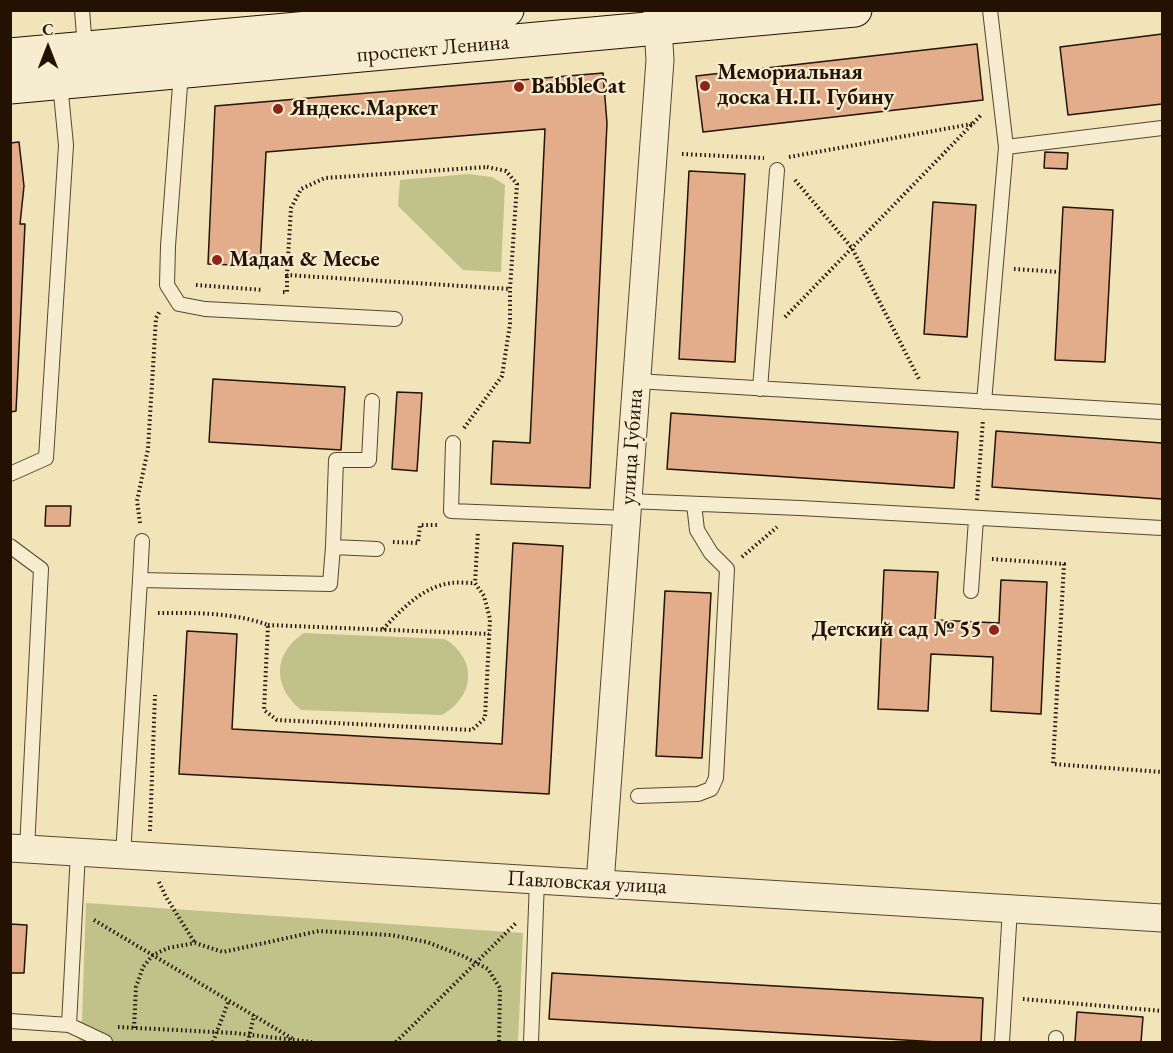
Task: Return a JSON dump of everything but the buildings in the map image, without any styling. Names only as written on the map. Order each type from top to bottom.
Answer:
[{"type":"main road","name":"проспект Ленина","points":[[10,87],[181,72],[658,19],[855,10]]},
{"type":"main road","name":"проспект Ленина","points":[[10,55],[495,11]]},
{"type":"street","name":"улица Губина","points":[[600,884],[660,60],[658,19]]},
{"type":"street","name":"Павловская улица","points":[[19,849],[123,855],[536,890],[600,884],[1162,918]]},
{"type":"lane","points":[[82,10],[85,48]]},
{"type":"lane","points":[[984,402],[1006,147],[990,10]]},
{"type":"lane","points":[[181,72],[167,285],[178,304],[205,309],[395,319]]},
{"type":"lane","points":[[10,474],[46,458],[66,145],[60,83]]},
{"type":"lane","points":[[1006,147],[1162,128]]},
{"type":"lane","points":[[760,389],[777,164]]},
{"type":"lane","points":[[636,381],[1162,412]]},
{"type":"lane","points":[[140,580],[330,584],[336,460],[369,460],[372,401]]},
{"type":"lane","points":[[453,443],[451,511],[627,509],[694,504],[1162,528]]},
{"type":"lane","points":[[638,796],[698,794],[711,789],[716,778],[727,569],[711,553],[697,530],[694,504]]},
{"type":"lane","points":[[971,591],[976,519]]},
{"type":"lane","points":[[123,855],[142,541]]},
{"type":"lane","points":[[10,546],[41,568],[19,849]]},
{"type":"lane","points":[[333,547],[377,549]]},
{"type":"lane","points":[[69,1025],[78,852]]},
{"type":"lane","points":[[531,1042],[536,890]]},
{"type":"lane","points":[[1002,1042],[1010,908]]},
{"type":"lane","points":[[10,1021],[69,1025],[105,1042]]},
{"type":"path","points":[[764,339],[999,96]]},
{"type":"path","points":[[682,154],[777,164],[972,124]]},
{"type":"path","points":[[777,164],[852,248],[929,399]]},
{"type":"path","points":[[276,291],[287,292],[291,208],[301,189],[325,178],[487,167],[506,171],[517,184],[510,324],[502,376],[453,443]]},
{"type":"path","points":[[996,268],[1060,272]]},
{"type":"path","points":[[287,275],[510,289]]},
{"type":"path","points":[[195,285],[264,290]]},
{"type":"path","points":[[142,541],[137,501],[148,449],[156,318],[172,294]]},
{"type":"path","points":[[976,519],[984,402]]},
{"type":"path","points":[[727,569],[800,508]]},
{"type":"path","points":[[268,625],[264,710],[277,720],[472,729],[485,718],[490,619],[484,596],[475,583],[478,527]]},
{"type":"path","points":[[973,558],[1064,564],[1053,764],[1162,772]]},
{"type":"path","points":[[157,625],[160,580]]},
{"type":"path","points":[[383,630],[405,605],[429,590],[450,583],[475,583]]},
{"type":"path","points":[[158,613],[220,614],[268,625],[489,634]]},
{"type":"path","points":[[150,816],[155,684]]},
{"type":"path","points":[[396,1042],[476,963],[536,890]]},
{"type":"path","points":[[75,909],[297,1042]]},
{"type":"path","points":[[134,1028],[136,987],[143,967],[153,955],[168,948],[195,943],[223,952],[319,931],[391,935],[427,942],[488,969],[500,988],[499,1042]]},
{"type":"path","points":[[1004,998],[1162,1011]]},
{"type":"path","points":[[213,1042],[229,1000]]},
{"type":"path","points":[[248,1042],[254,1015]]},
{"type":"path","points":[[112,1027],[217,1032],[312,1042]]},
{"type":"green space","points":[[468,174],[492,177],[505,185],[501,272],[463,270],[398,206],[400,180]]},
{"type":"green space","points":[[304,633],[445,639],[463,657],[467,667],[466,688],[453,707],[442,715],[301,710],[285,691],[280,670],[286,650]]},
{"type":"green space","points":[[86,903],[523,933],[518,1042],[79,1042],[82,1019]]},
{"type":"place","name":"Мемориальная доска Н.П. Губину","points":[[705,86]]},
{"type":"place","name":"BabbleCat","points":[[519,87]]},
{"type":"place","name":"Яндекс.Маркет","points":[[278,109]]},
{"type":"place","name":"Мадам & Месье","points":[[217,260]]},
{"type":"place","name":"Детский сад № 55","points":[[994,630]]}]
